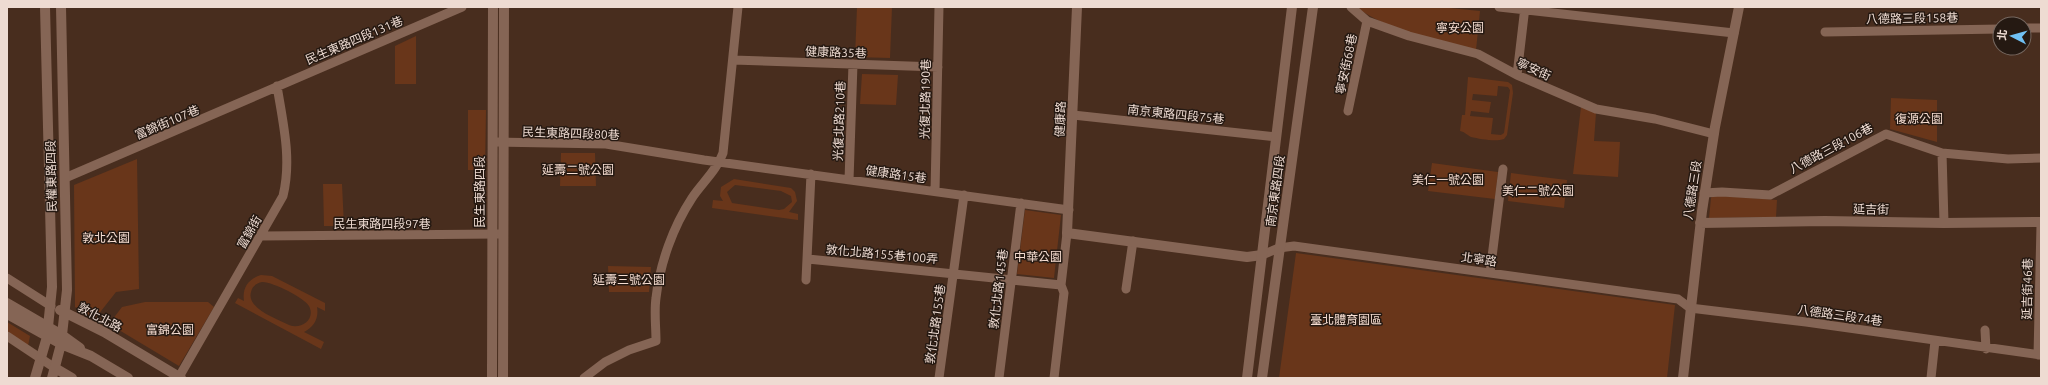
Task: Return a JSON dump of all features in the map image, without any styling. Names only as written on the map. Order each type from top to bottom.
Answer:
[{"type":"street","name":"民權東路四段","points":[[34,378],[47,337],[51,306],[51,244],[45,7]]},
{"type":"street","name":"民權東路四段","points":[[52,378],[62,339],[66,290],[61,7]]},
{"type":"street","name":"民生東路四段131巷","points":[[277,86],[462,7]]},
{"type":"street","name":"民生東路四段","points":[[492,378],[493,7]]},
{"type":"street","name":"民生東路四段","points":[[504,7],[504,378]]},
{"type":"street","points":[[584,378],[605,362],[629,350],[656,341],[655,299],[664,258],[692,198],[720,162],[723,153],[738,7]]},
{"type":"street","name":"光復北路190巷","points":[[935,191],[939,7]]},
{"type":"street","name":"健康路","points":[[1054,378],[1064,293],[1061,285],[1069,210],[1077,7]]},
{"type":"street","name":"南京東路四段","points":[[1247,378],[1292,7]]},
{"type":"street","name":"南京東路四段","points":[[1262,378],[1313,7]]},
{"type":"street","name":"寧安街","points":[[1351,7],[1367,21],[1409,36],[1478,54],[1517,75],[1596,109],[1655,119],[1714,134]]},
{"type":"street","points":[[1498,7],[1734,33]]},
{"type":"street","name":"八德路三段","points":[[1683,378],[1704,193],[1739,7]]},
{"type":"street","points":[[1517,75],[1525,9]]},
{"type":"street","name":"寧安街68巷","points":[[1348,111],[1367,21]]},
{"type":"street","name":"八德路三段158巷","points":[[1825,32],[1992,29]]},
{"type":"street","name":"健康路35巷","points":[[733,60],[938,67]]},
{"type":"street","name":"光復北路210巷","points":[[848,180],[853,64]]},
{"type":"street","name":"富錦街107巷","points":[[65,178],[277,86]]},
{"type":"street","name":"富錦街","points":[[180,377],[283,196],[288,169],[287,152],[277,86]]},
{"type":"street","name":"南京東路四段75巷","points":[[1073,115],[1276,137]]},
{"type":"street","name":"八德路三段106巷","points":[[1704,193],[1722,192],[1770,195],[1886,134],[1942,153],[2008,159],[2041,158]]},
{"type":"street","name":"民生東路四段80巷","points":[[493,142],[606,144],[720,162]]},
{"type":"street","points":[[1942,153],[1944,223]]},
{"type":"street","name":"健康路15巷","points":[[720,162],[1069,210]]},
{"type":"street","points":[[1490,273],[1503,170]]},
{"type":"street","points":[[806,280],[812,174]]},
{"type":"street","name":"敦化北路155巷","points":[[939,378],[964,195]]},
{"type":"street","name":"敦化北路145巷","points":[[999,378],[1010,280],[1021,203]]},
{"type":"street","name":"延吉街","points":[[1700,223],[1825,221],[2041,223]]},
{"type":"street","name":"延吉街46巷","points":[[2040,355],[2041,223]]},
{"type":"street","points":[[1067,233],[1247,257],[1262,255]]},
{"type":"street","name":"民生東路四段97巷","points":[[261,236],[504,234]]},
{"type":"street","points":[[1126,289],[1133,241]]},
{"type":"street","name":"北寧路","points":[[1262,255],[1279,248],[1294,246],[1678,299],[1690,308]]},
{"type":"street","name":"敦化北路155巷100弄","points":[[808,259],[954,273]]},
{"type":"street","name":"敦化北路155巷","points":[[954,273],[1061,285]]},
{"type":"street","name":"敦化北路","points":[[7,278],[51,306],[108,335],[180,377]]},
{"type":"street","points":[[7,303],[48,326],[62,339],[128,378]]},
{"type":"street","name":"八德路三段74巷","points":[[1690,308],[1806,322],[1986,349],[2040,355]]},
{"type":"street","points":[[7,314],[47,337],[62,339]]},
{"type":"street","points":[[1985,330],[1986,349]]},
{"type":"street","points":[[7,336],[72,378]]},
{"type":"street","points":[[1930,378],[1936,341]]},
{"type":"green space","points":[[857,7],[892,7],[890,58],[855,57]]},
{"type":"green space","name":"寧安公園","points":[[1356,7],[1439,7],[1480,11],[1476,50],[1398,29]]},
{"type":"green space","points":[[416,36],[416,84],[395,84],[395,46]]},
{"type":"green space","points":[[862,74],[898,75],[896,105],[860,104]]},
{"type":"green space","points":[[1468,77],[1508,82],[1512,85],[1513,93],[1507,135],[1504,139],[1479,139],[1471,137],[1460,131],[1462,115],[1465,115]],"holes":[[[1498,86],[1508,87],[1510,90],[1504,133],[1501,135],[1491,134],[1493,118],[1470,116],[1471,111],[1489,113],[1491,102],[1472,100],[1473,94],[1497,96]]]},
{"type":"green space","name":"復源公園","points":[[1891,98],[1937,100],[1937,142],[1890,129]]},
{"type":"green space","points":[[1581,107],[1596,113],[1594,141],[1620,142],[1618,177],[1573,174]]},
{"type":"green space","points":[[468,110],[486,110],[485,170],[468,170]]},
{"type":"green space","name":"延壽二號公園","points":[[561,153],[595,153],[596,186],[560,186]]},
{"type":"green space","name":"敦北公園","points":[[137,159],[139,289],[116,292],[94,320],[75,307],[74,185]]},
{"type":"green space","name":"美仁一號公園","points":[[1432,163],[1498,172],[1495,199],[1428,191]]},
{"type":"green space","name":"美仁二號公園","points":[[1511,173],[1567,180],[1564,208],[1508,201]]},
{"type":"green space","points":[[734,179],[791,188],[795,192],[797,201],[789,212],[798,214],[798,220],[712,208],[713,200],[723,201],[720,196],[721,187]],"holes":[[[735,185],[781,191],[791,196],[792,202],[784,209],[779,210],[732,203],[727,192]]]},
{"type":"green space","points":[[323,184],[342,184],[344,226],[324,226]]},
{"type":"green space","points":[[1713,195],[1777,200],[1776,217],[1709,218],[1711,198]]},
{"type":"green space","name":"中華公園","points":[[1025,210],[1061,215],[1054,278],[1017,274]]},
{"type":"green space","name":"臺北體育園區","points":[[1296,253],[1675,305],[1667,378],[1279,378]]},
{"type":"green space","name":"延壽三號公園","points":[[608,266],[651,267],[649,292],[609,292]]},
{"type":"green space","points":[[261,275],[272,276],[325,303],[325,311],[317,307],[315,322],[311,328],[304,332],[324,342],[321,349],[235,303],[238,298],[244,301],[245,288],[249,282]],"holes":[[[266,282],[287,291],[306,303],[311,311],[309,319],[302,325],[289,325],[270,316],[258,308],[253,303],[251,292],[254,286],[258,283]]]},
{"type":"green space","name":"富錦公園","points":[[145,302],[208,302],[214,307],[179,366],[109,324],[122,307]]},
{"type":"green space","points":[[7,322],[30,336],[28,346],[7,331]]}]
